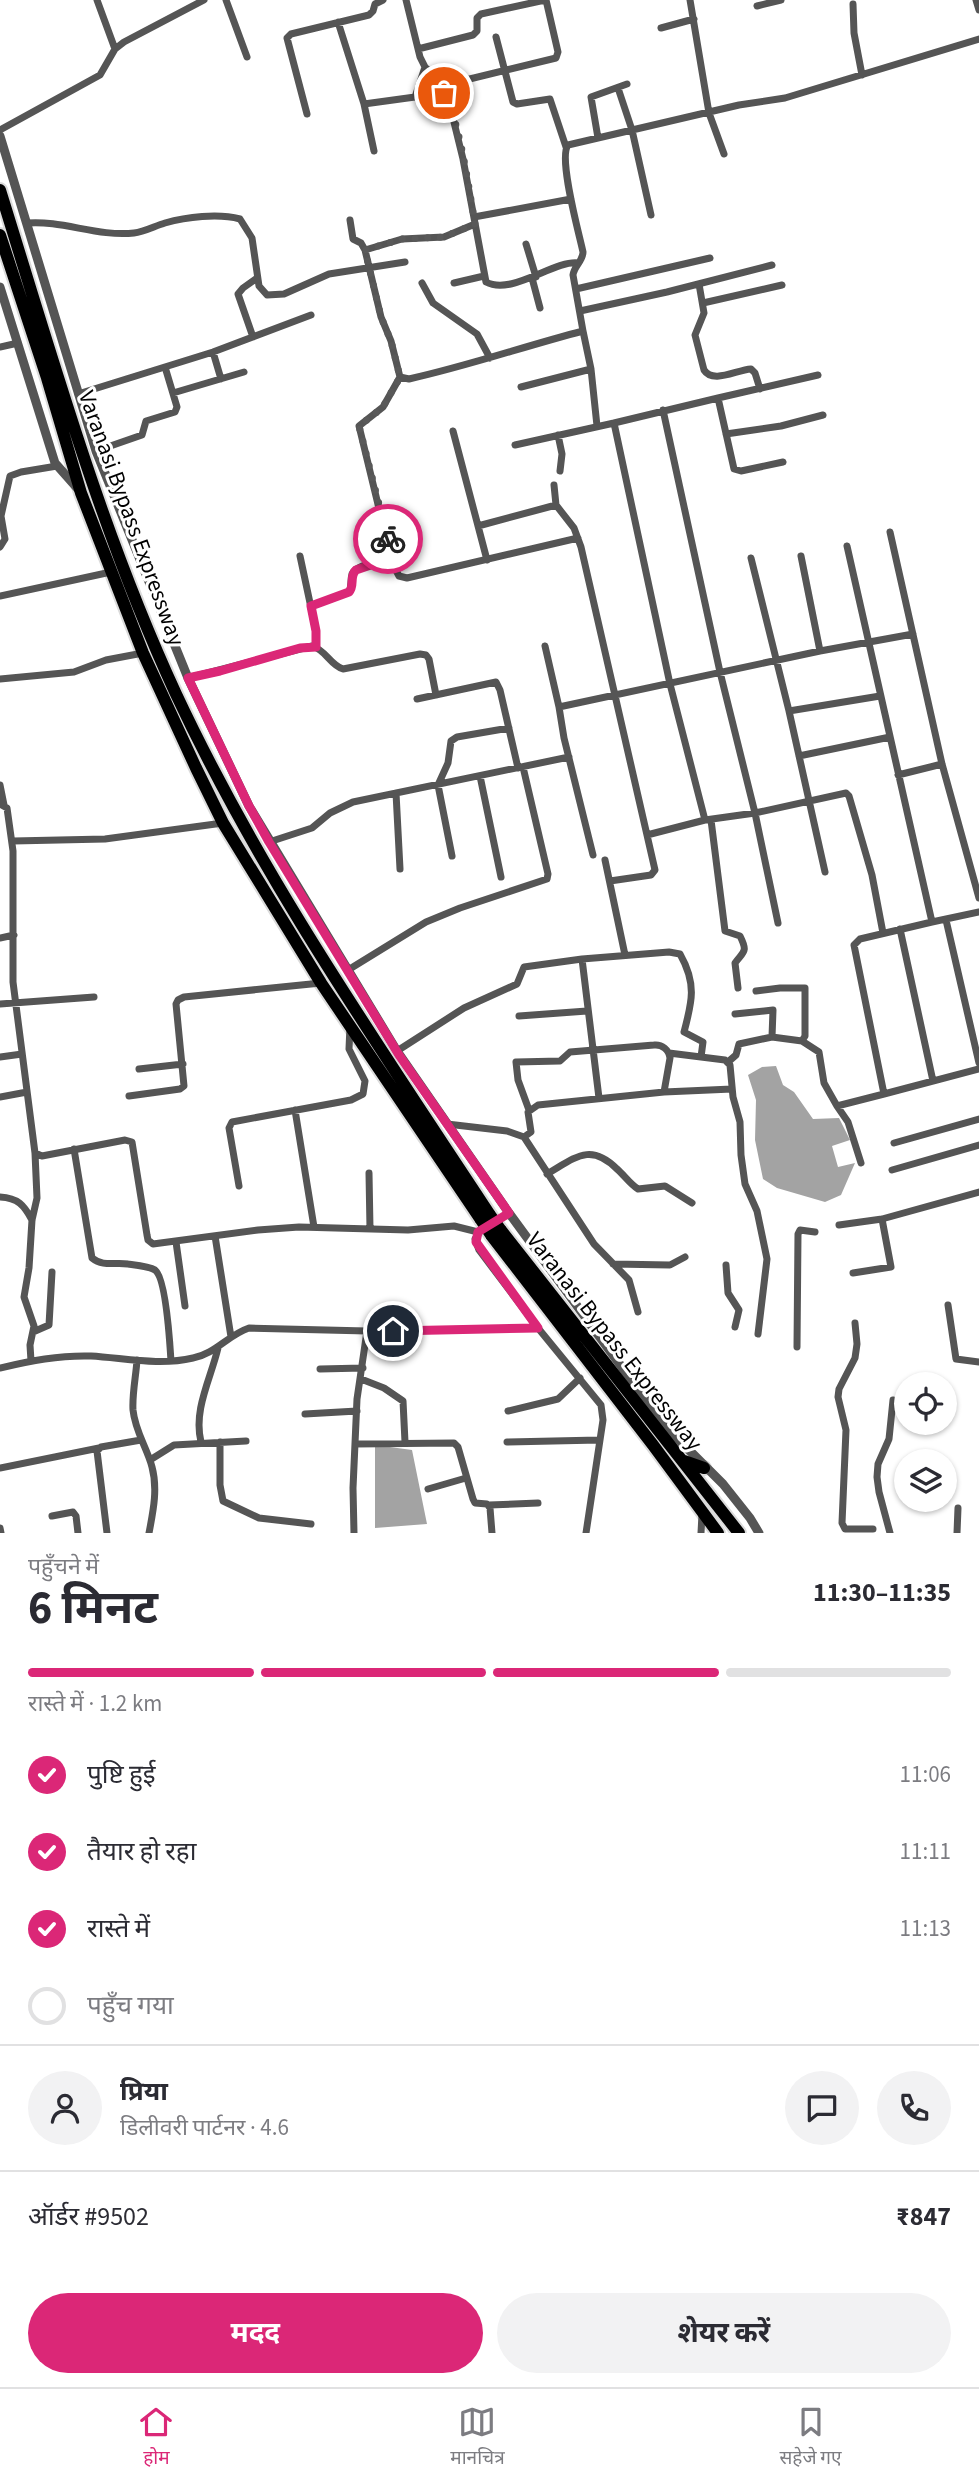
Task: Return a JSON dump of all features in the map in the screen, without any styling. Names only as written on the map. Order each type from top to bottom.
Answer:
[{"type":"highway","name":"Varanasi Bypass Expressway","points":[[0,190],[94,491],[176,694],[232,806],[488,1226],[683,1461],[739,1533]]},
{"type":"highway","name":"Varanasi Bypass Expressway","points":[[0,235],[81,493],[143,653],[223,823],[321,983],[488,1226],[718,1533]]},
{"type":"highway","points":[[683,1461],[704,1468]]},
{"type":"street","points":[[97,0],[115,49]]},
{"type":"street","points":[[226,0],[247,57]]},
{"type":"street","points":[[307,114],[287,38],[291,34],[372,14],[375,4],[383,0]]},
{"type":"street","points":[[406,0],[425,67],[433,73],[450,106],[486,282],[490,285],[534,277],[568,263],[578,263]]},
{"type":"street","points":[[418,49],[473,35],[477,31],[477,18],[481,14],[545,0],[558,56],[441,86]]},
{"type":"street","points":[[690,0],[709,113],[724,154]]},
{"type":"street","points":[[757,6],[781,0]]},
{"type":"street","points":[[977,0],[979,10]]},
{"type":"street","points":[[0,130],[100,75],[115,49],[124,42],[200,1]]},
{"type":"street","points":[[853,4],[854,33],[862,75]]},
{"type":"street","points":[[661,28],[694,19]]},
{"type":"street","points":[[338,22],[364,104],[374,151]]},
{"type":"street","points":[[496,37],[514,103],[550,99],[566,147],[564,153],[571,199],[583,252],[573,272],[591,369],[597,426]]},
{"type":"street","points":[[566,147],[739,105],[785,98],[979,39]]},
{"type":"street","points":[[364,104],[415,97],[425,67]]},
{"type":"street","points":[[598,138],[591,97],[627,85]]},
{"type":"street","points":[[618,88],[632,130],[651,215]]},
{"type":"street","points":[[0,136],[96,451],[188,678],[249,806],[397,1051],[509,1213],[665,1426],[704,1468],[723,1484],[759,1533]]},
{"type":"street","points":[[365,250],[402,239],[444,237],[474,221],[571,199]]},
{"type":"street","points":[[27,223],[49,222],[74,228],[134,233],[178,220],[234,218],[244,223],[252,238],[257,278],[262,292],[272,296],[291,292],[329,274],[405,262]]},
{"type":"street","points":[[350,220],[353,239],[361,243],[365,250],[381,317],[391,341],[400,377],[383,407],[359,426],[391,553],[390,559],[403,579],[578,538]]},
{"type":"street","points":[[526,244],[540,308]]},
{"type":"street","points":[[576,289],[710,258]]},
{"type":"street","points":[[580,311],[772,265]]},
{"type":"street","points":[[454,283],[484,276]]},
{"type":"street","points":[[253,337],[238,294],[257,278]]},
{"type":"street","points":[[422,283],[433,303],[477,334],[490,358]]},
{"type":"street","points":[[699,284],[703,318],[695,335],[706,375],[713,377],[751,369],[760,389]]},
{"type":"street","points":[[703,303],[782,285]]},
{"type":"street","points":[[0,287],[57,466],[81,493]]},
{"type":"street","points":[[78,394],[213,352],[312,315]]},
{"type":"street","points":[[400,377],[409,379],[460,368],[583,331]]},
{"type":"street","points":[[0,348],[18,343]]},
{"type":"street","points":[[213,352],[221,379]]},
{"type":"street","points":[[96,451],[142,435],[146,421],[174,412],[177,407],[165,367]]},
{"type":"street","points":[[521,387],[591,369]]},
{"type":"street","points":[[173,393],[244,372]]},
{"type":"street","points":[[515,445],[818,375]]},
{"type":"street","points":[[718,398],[733,465],[737,471],[783,462]]},
{"type":"street","points":[[663,410],[778,923]]},
{"type":"street","points":[[726,434],[780,426],[823,415]]},
{"type":"street","points":[[614,423],[670,684],[708,820],[725,931],[740,936],[745,949],[735,963],[738,988]]},
{"type":"street","points":[[453,431],[487,560]]},
{"type":"street","points":[[558,435],[562,454],[560,471]]},
{"type":"street","points":[[0,547],[5,539],[1,516],[10,476],[57,466]]},
{"type":"street","points":[[554,485],[556,505],[568,518],[578,538],[654,873],[610,881]]},
{"type":"street","points":[[478,526],[556,505]]},
{"type":"street","points":[[890,532],[942,764],[979,898]]},
{"type":"street","points":[[847,546],[932,922]]},
{"type":"street","points":[[300,556],[316,631],[316,647]]},
{"type":"street","points":[[802,556],[820,651]]},
{"type":"street","points":[[751,558],[825,872]]},
{"type":"street","points":[[311,606],[349,592],[352,588],[352,574],[356,570],[390,559]]},
{"type":"street","points":[[0,596],[111,572]]},
{"type":"street","points":[[559,707],[775,660],[913,634]]},
{"type":"street","points":[[545,646],[593,855]]},
{"type":"street","points":[[188,678],[300,648],[316,647],[343,669],[420,654],[429,659],[436,695]]},
{"type":"street","points":[[0,679],[74,672],[106,660],[143,653]]},
{"type":"street","points":[[348,970],[426,922],[547,878],[521,768],[496,682],[417,699]]},
{"type":"street","points":[[789,711],[880,696]]},
{"type":"street","points":[[452,856],[438,785],[448,763],[449,745],[453,739],[509,728]]},
{"type":"street","points":[[799,756],[890,737]]},
{"type":"street","points":[[269,842],[312,828],[330,813],[354,802],[569,758]]},
{"type":"street","points":[[898,775],[942,764]]},
{"type":"street","points":[[480,776],[501,877]]},
{"type":"street","points":[[0,785],[2,805],[13,841],[15,1002],[35,1153],[37,1198],[24,1297],[33,1323],[31,1361]]},
{"type":"street","points":[[396,793],[400,869]]},
{"type":"street","points":[[647,835],[841,793],[849,796],[872,875],[883,933]]},
{"type":"street","points":[[13,841],[105,839],[223,823]]},
{"type":"street","points":[[605,860],[625,955]]},
{"type":"street","points":[[884,1094],[854,945],[860,939],[979,912]]},
{"type":"street","points":[[946,920],[979,1063]]},
{"type":"street","points":[[900,929],[933,1081]]},
{"type":"street","points":[[0,938],[14,935]]},
{"type":"street","points":[[397,1051],[464,1008],[517,984],[523,967],[582,959],[674,952],[680,954],[689,978],[692,1001],[684,1032],[703,1042],[701,1057]]},
{"type":"street","points":[[582,959],[599,1098]]},
{"type":"street","points":[[129,1096],[182,1088],[185,1083],[176,1004],[178,1000],[184,997],[321,983]]},
{"type":"street","points":[[756,991],[805,988],[806,1036],[802,1041]]},
{"type":"street","points":[[0,1004],[94,997]]},
{"type":"street","points":[[735,1014],[773,1010],[772,1037]]},
{"type":"street","points":[[519,1016],[587,1011]]},
{"type":"street","points":[[239,1186],[229,1124],[351,1100],[363,1094],[365,1081],[349,1049],[351,1026]]},
{"type":"street","points":[[728,1062],[736,1055],[739,1044],[772,1037],[802,1041],[819,1052],[822,1076],[848,1122],[861,1163]]},
{"type":"street","points":[[524,1137],[531,1132],[529,1110],[518,1080],[516,1062],[561,1060],[570,1052],[658,1045],[669,1053],[728,1062]]},
{"type":"street","points":[[664,1092],[669,1053]]},
{"type":"street","points":[[0,1057],[22,1054]]},
{"type":"street","points":[[728,1062],[740,1122],[745,1184],[757,1211],[767,1258],[758,1334]]},
{"type":"street","points":[[139,1069],[183,1064]]},
{"type":"street","points":[[837,1105],[979,1069]]},
{"type":"street","points":[[529,1110],[537,1105],[599,1098],[732,1089]]},
{"type":"street","points":[[0,1097],[27,1092]]},
{"type":"street","points":[[295,1110],[314,1227]]},
{"type":"street","points":[[894,1143],[979,1119]]},
{"type":"street","points":[[447,1124],[507,1131],[524,1137],[591,1240],[629,1280],[638,1312]]},
{"type":"street","points":[[35,1153],[42,1156],[125,1140],[132,1142],[148,1240],[153,1244],[258,1230],[314,1227],[408,1230],[488,1226]]},
{"type":"street","points":[[892,1170],[979,1145]]},
{"type":"street","points":[[74,1150],[92,1258],[100,1263],[127,1264],[152,1269],[158,1274],[166,1309],[171,1361]]},
{"type":"street","points":[[547,1174],[579,1155],[598,1155],[612,1163],[635,1188],[665,1186],[692,1203]]},
{"type":"street","points":[[369,1173],[370,1229]]},
{"type":"street","points":[[839,1224],[882,1219],[979,1192]]},
{"type":"street","points":[[0,1197],[16,1199],[32,1220]]},
{"type":"street","points":[[509,1213],[488,1226],[475,1239],[479,1250],[601,1405],[603,1420],[586,1533]]},
{"type":"street","points":[[853,1273],[891,1267],[882,1219]]},
{"type":"street","points":[[797,1347],[798,1234],[800,1230],[815,1232]]},
{"type":"street","points":[[215,1236],[231,1337]]},
{"type":"street","points":[[176,1242],[185,1306]]},
{"type":"street","points":[[612,1264],[670,1265],[685,1257]]},
{"type":"street","points":[[726,1265],[728,1293],[739,1310],[735,1327]]},
{"type":"street","points":[[33,1332],[49,1325],[52,1272]]},
{"type":"street","points":[[948,1305],[956,1359],[962,1362],[979,1362]]},
{"type":"street","points":[[855,1322],[855,1358],[838,1397],[846,1430],[842,1523],[845,1528],[873,1529]]},
{"type":"street","points":[[0,1368],[65,1356],[171,1361],[195,1358],[249,1328],[367,1331],[538,1328]]},
{"type":"street","points":[[354,1533],[357,1411],[367,1331]]},
{"type":"street","points":[[201,1442],[198,1428],[200,1409],[218,1347]]},
{"type":"street","points":[[137,1360],[133,1408],[155,1483],[154,1509],[149,1533]]},
{"type":"street","points":[[320,1369],[363,1368]]},
{"type":"street","points":[[508,1411],[558,1399],[580,1378]]},
{"type":"street","points":[[361,1379],[384,1388],[403,1401],[405,1443]]},
{"type":"street","points":[[890,1533],[877,1476],[878,1464],[889,1439],[893,1400]]},
{"type":"street","points":[[305,1414],[357,1411]]},
{"type":"street","points":[[0,1468],[141,1440]]},
{"type":"street","points":[[507,1442],[599,1440]]},
{"type":"street","points":[[150,1460],[174,1445],[246,1441]]},
{"type":"street","points":[[220,1442],[220,1485],[223,1501],[259,1518],[311,1524]]},
{"type":"street","points":[[355,1444],[454,1443],[460,1451],[475,1503],[538,1503]]},
{"type":"street","points":[[99,1448],[97,1455],[108,1532]]},
{"type":"street","points":[[428,1489],[466,1478]]},
{"type":"street","points":[[489,1505],[492,1533]]},
{"type":"street","points":[[957,1533],[958,1508]]},
{"type":"street","points":[[701,1533],[702,1510]]},
{"type":"street","points":[[52,1516],[75,1513],[78,1533]]},
{"type":"shaded area","points":[[776,1066],[783,1085],[794,1092],[813,1119],[839,1118],[850,1140],[832,1146],[838,1167],[855,1163],[841,1195],[825,1202],[777,1188],[763,1179],[755,1140],[756,1100],[748,1075],[762,1067]]},
{"type":"shaded area","points":[[375,1445],[412,1450],[427,1524],[375,1528]]},
{"type":"way so far","points":[[388,539],[359,426],[383,407],[400,377],[391,341],[381,317],[365,250],[402,239],[444,237],[475,224],[463,159],[450,106],[444,93]]},
{"type":"route","points":[[388,539],[391,558],[356,570],[352,574],[352,588],[349,592],[311,606],[316,647],[300,648],[188,678],[269,842],[399,1055],[509,1213],[478,1232],[475,1239],[479,1250],[538,1328],[393,1331]]}]
